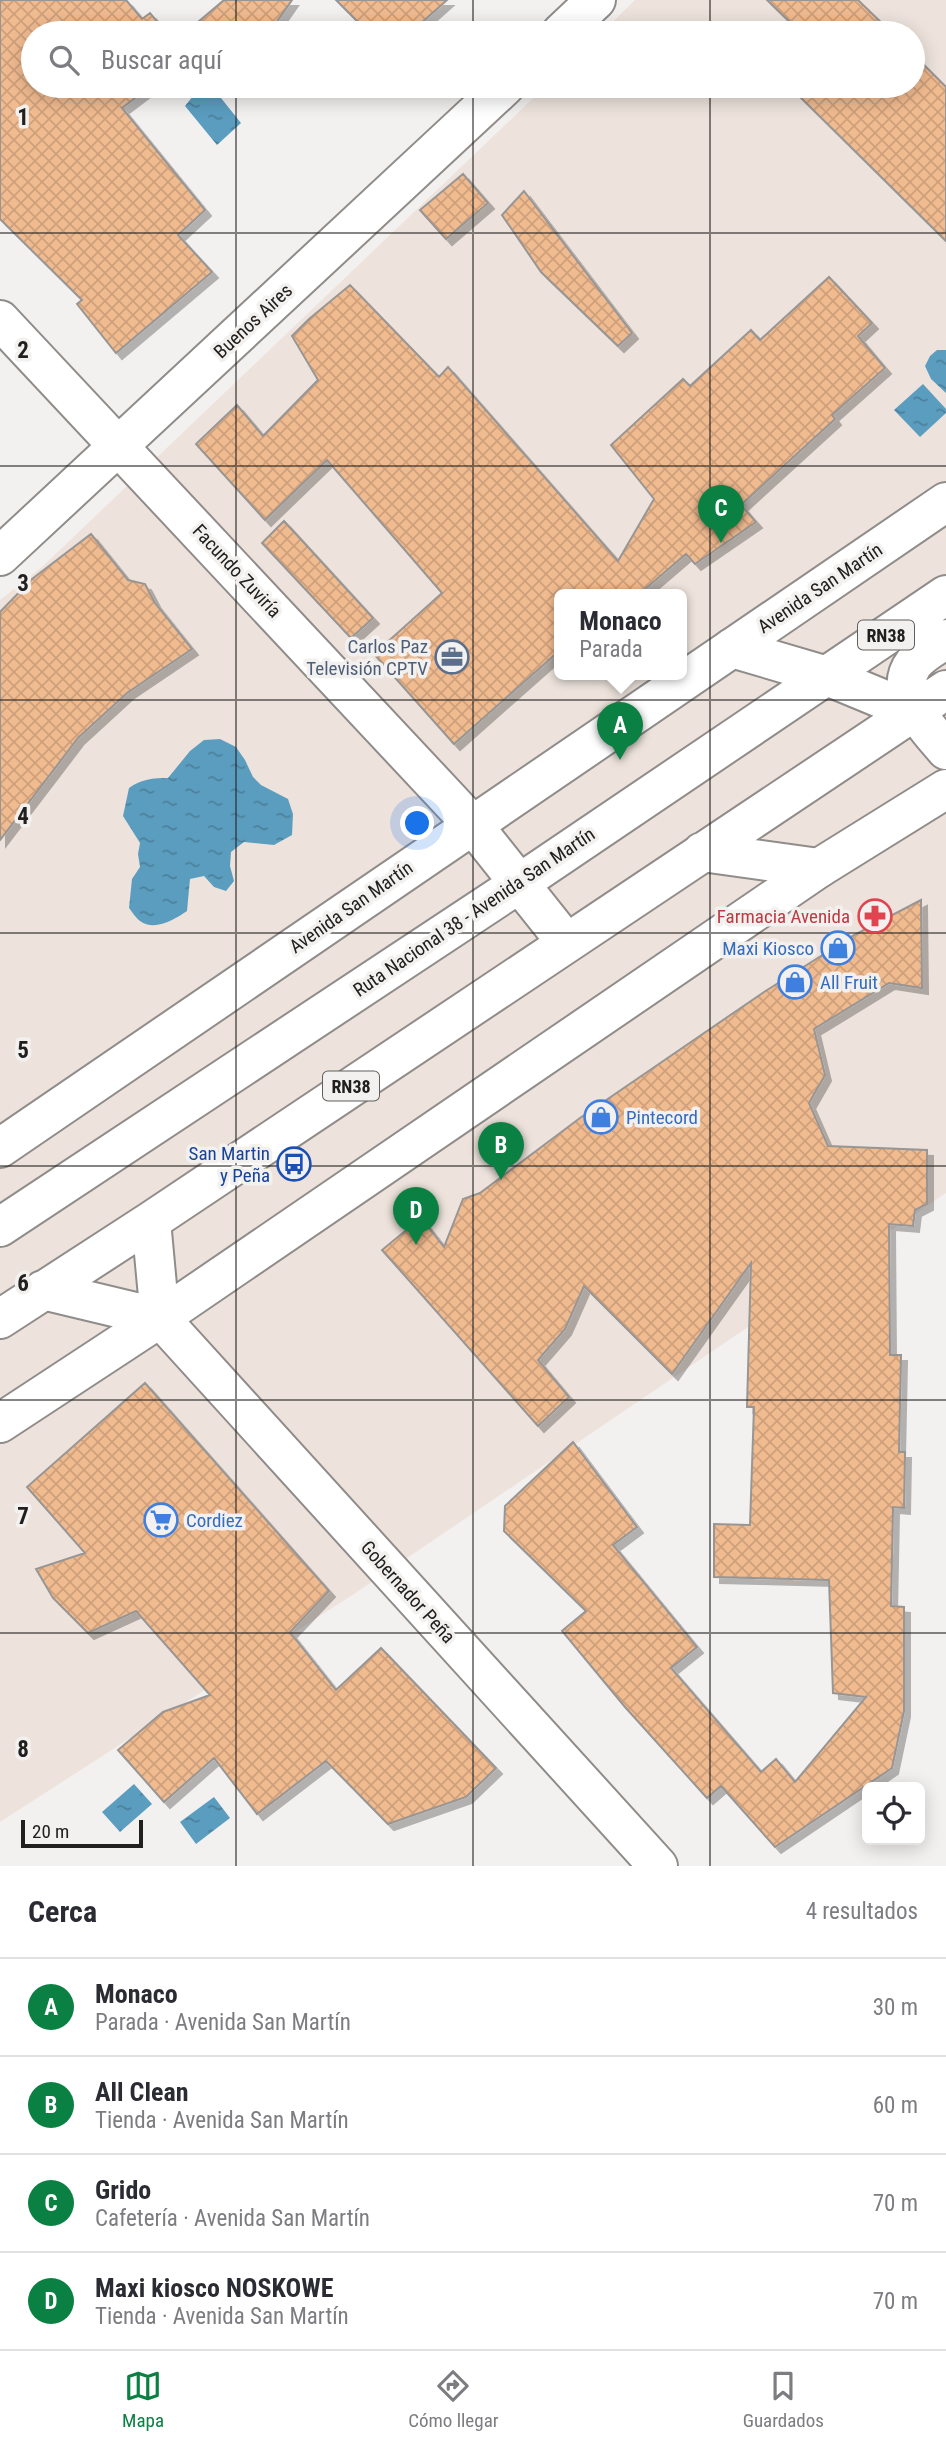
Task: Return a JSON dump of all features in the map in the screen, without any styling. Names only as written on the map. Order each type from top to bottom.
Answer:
[{"type":"main road","points":[[574,21],[596,0]]},
{"type":"main road","name":"Buenos Aires","points":[[0,556],[492,98]]},
{"type":"main road","name":"Facundo Zuviría","points":[[0,320],[472,824],[566,942]]},
{"type":"main road","name":"Avenida San Martín","points":[[687,678],[946,502]]},
{"type":"main road","name":"Ruta Nacional 38 - Avenida San Martín","points":[[0,1227],[520,883],[946,595]]},
{"type":"main road","points":[[946,639],[918,658],[910,671],[907,691],[914,712],[946,750]]},
{"type":"main road","points":[[732,648],[827,676],[914,712]]},
{"type":"main road","name":"Avenida San Martín","points":[[0,1148],[685,680]]},
{"type":"main road","name":"RN38","points":[[0,1319],[946,690]]},
{"type":"main road","points":[[0,1423],[160,1318],[819,868],[946,789]]},
{"type":"main road","points":[[702,852],[819,868]]},
{"type":"main road","points":[[151,1221],[160,1318]]},
{"type":"main road","points":[[43,1290],[160,1318]]},
{"type":"main road","name":"Gobernador Peña","points":[[160,1318],[658,1866]]},
{"type":"shaded area","points":[[635,0],[946,0],[946,1193],[357,1592],[0,1822],[0,600],[42,567],[533,98],[925,98],[925,21],[613,21]]},
{"type":"water","points":[[191,98],[221,98],[241,123],[217,145],[185,106]]},
{"type":"water","points":[[937,350],[946,350],[946,393],[931,379],[925,366]]},
{"type":"water","points":[[923,384],[946,409],[946,413],[920,437],[894,410]]},
{"type":"water","points":[[220,739],[236,747],[253,777],[261,785],[288,799],[293,814],[292,835],[274,845],[244,842],[231,852],[230,866],[234,881],[226,891],[214,887],[204,876],[190,879],[187,911],[165,923],[146,924],[129,908],[132,879],[140,867],[140,843],[123,816],[129,788],[147,780],[168,778],[190,751],[204,740]]},
{"type":"water","points":[[134,1784],[152,1804],[120,1832],[102,1812]]},
{"type":"water","points":[[214,1797],[230,1818],[196,1844],[180,1822]]},
{"type":"building","points":[[0,0],[126,0],[142,19],[150,13],[157,21],[21,21],[21,98],[135,98],[122,108],[205,210],[178,235],[212,272],[116,353],[77,304],[82,300],[0,219]]},
{"type":"building","points":[[224,0],[292,0],[277,21],[199,21]]},
{"type":"building","points":[[336,0],[447,0],[423,21],[357,21]]},
{"type":"building","points":[[767,0],[858,0],[880,21],[789,21]]},
{"type":"building","points":[[925,66],[946,87],[946,241],[801,98],[925,98]]},
{"type":"building","points":[[463,174],[488,203],[446,239],[420,210]]},
{"type":"building","points":[[524,191],[632,333],[618,346],[541,272],[502,215]]},
{"type":"building","points":[[829,277],[872,323],[858,336],[885,368],[832,415],[835,419],[741,505],[756,522],[695,564],[686,554],[645,589],[554,589],[554,655],[454,744],[374,654],[442,593],[327,460],[265,520],[196,444],[237,405],[263,436],[318,380],[292,336],[350,285],[439,377],[448,367],[618,561],[654,499],[611,445],[683,379],[690,386],[751,330],[760,340]]},
{"type":"building","points":[[284,521],[373,618],[351,638],[262,543]]},
{"type":"building","points":[[91,534],[128,580],[145,584],[155,603],[192,649],[127,693],[78,738],[0,840],[0,612],[32,579]]},
{"type":"building","points":[[921,900],[922,988],[889,983],[814,1029],[825,1075],[809,1103],[828,1146],[927,1150],[927,1204],[915,1210],[913,1226],[889,1224],[890,1355],[901,1355],[899,1452],[905,1452],[904,1508],[893,1507],[891,1606],[904,1607],[904,1711],[892,1768],[871,1782],[862,1782],[862,1788],[775,1847],[721,1786],[707,1798],[625,1707],[562,1631],[586,1611],[504,1531],[505,1506],[573,1442],[637,1527],[613,1545],[697,1647],[671,1668],[761,1772],[776,1759],[795,1782],[866,1697],[833,1693],[829,1580],[714,1577],[714,1524],[750,1525],[754,1407],[747,1407],[751,1263],[672,1374],[584,1286],[565,1329],[538,1360],[569,1397],[538,1426],[382,1250],[421,1218],[444,1247],[463,1199],[480,1193],[580,1118],[764,992],[854,935]]},
{"type":"building","points":[[145,1383],[329,1591],[290,1632],[336,1690],[381,1648],[496,1768],[466,1797],[388,1824],[326,1761],[257,1814],[214,1758],[164,1802],[118,1750],[163,1712],[210,1695],[136,1611],[88,1633],[53,1598],[36,1569],[85,1553],[27,1487]]},
{"type":"place","name":"Grido","points":[[721,543]]},
{"type":"place","name":"Carlos Paz Televisión CPTV","points":[[452,657]]},
{"type":"place","name":"Monaco","points":[[620,760]]},
{"type":"place","name":"Farmacia Avenida","points":[[875,916]]},
{"type":"place","name":"Maxi Kiosco","points":[[838,948]]},
{"type":"place","name":"All Fruit","points":[[795,982]]},
{"type":"place","name":"Pintecord","points":[[601,1117]]},
{"type":"place","name":"San Martin y Peña","points":[[294,1164]]},
{"type":"place","name":"All Clean","points":[[501,1180]]},
{"type":"place","name":"Maxi kiosco NOSKOWE","points":[[416,1245]]},
{"type":"place","name":"Cordiez","points":[[161,1520]]}]
